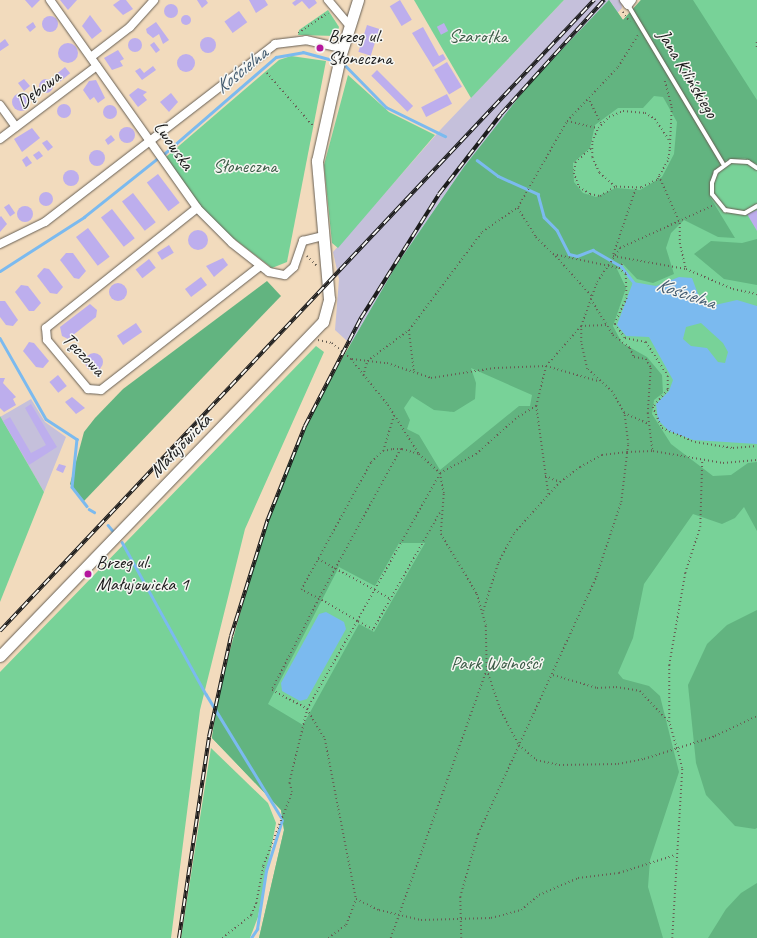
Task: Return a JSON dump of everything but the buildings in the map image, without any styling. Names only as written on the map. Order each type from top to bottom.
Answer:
[{"type":"street","name":"Lwowska","points":[[50,0],[197,208],[260,266],[284,275],[294,267],[304,241],[323,236]]},
{"type":"street","points":[[91,57],[130,27],[154,0]]},
{"type":"street","points":[[328,0],[349,25]]},
{"type":"street","name":"Małujowicka","points":[[0,656],[313,336],[328,310],[317,161],[340,57],[358,0]]},
{"type":"street","points":[[0,244],[45,222],[275,44],[306,40],[340,57]]},
{"type":"street","name":"Dębowa","points":[[0,140],[97,66]]},
{"type":"street","points":[[0,105],[16,127]]},
{"type":"street","name":"Tęczowa","points":[[197,208],[46,328],[47,340],[88,389],[101,390],[260,266]]},
{"type":"lane","name":"Jana Kilińskiego","points":[[628,2],[641,29],[724,164]]},
{"type":"lane","points":[[757,168],[740,160],[724,164],[712,183],[717,203],[735,214],[745,213],[757,206]]},
{"type":"path","points":[[296,34],[330,11]]},
{"type":"path","points":[[363,376],[367,361],[409,330],[482,232],[518,207],[567,121],[590,100],[618,67],[641,29]]},
{"type":"path","points":[[757,42],[757,49]]},
{"type":"path","points":[[267,73],[317,128]]},
{"type":"path","points":[[591,149],[598,173],[615,187],[636,189],[659,176],[668,161],[672,107],[664,77]]},
{"type":"path","points":[[590,100],[601,124]]},
{"type":"path","points":[[615,187],[600,196],[590,194],[579,187],[574,173],[576,162],[591,149],[598,128],[601,124],[623,111],[645,113],[663,127],[669,140]]},
{"type":"path","points":[[567,121],[598,128]]},
{"type":"path","points":[[659,176],[680,223],[680,243],[686,269]]},
{"type":"path","points":[[548,494],[536,406],[546,366],[581,326],[591,296],[613,256],[636,189]]},
{"type":"path","points":[[613,256],[631,241],[680,223],[717,203]]},
{"type":"path","points":[[518,207],[536,237],[591,296]]},
{"type":"path","points":[[552,254],[619,268],[626,274],[628,290],[615,324],[617,330],[625,338],[646,342],[670,380],[668,390],[653,407],[657,422],[672,434],[694,442],[733,448],[757,446]]},
{"type":"path","points":[[613,256],[686,269],[733,289],[757,294]]},
{"type":"path","points":[[619,268],[622,264]]},
{"type":"path","points":[[591,299],[607,325],[634,357],[646,359],[652,368],[649,424],[653,451]]},
{"type":"path","points":[[581,326],[607,325]]},
{"type":"path","points":[[461,938],[460,898],[478,834],[553,674],[610,542],[621,502],[627,452],[624,413],[612,392],[598,381],[582,358],[581,326]]},
{"type":"path","points":[[409,330],[414,372]]},
{"type":"path","points":[[313,336],[332,343],[351,359],[363,376],[394,413],[419,454],[440,472],[444,494],[440,513],[441,534],[477,594],[484,611],[489,653],[487,670],[396,916],[391,938]]},
{"type":"path","points":[[351,359],[367,361],[414,372],[431,378],[494,368],[546,366],[598,381]]},
{"type":"path","points":[[222,938],[251,915],[256,903],[265,860],[292,792],[289,783],[307,709],[440,472],[476,454],[515,419],[536,406]]},
{"type":"path","points":[[394,413],[383,451],[371,462],[301,590],[373,630],[440,513]]},
{"type":"path","points":[[624,413],[649,424]]},
{"type":"path","points":[[383,451],[401,449],[419,454]]},
{"type":"path","points":[[328,938],[346,925],[356,899],[325,739],[307,709],[272,690],[335,569],[401,449]]},
{"type":"path","points":[[484,611],[498,563],[514,532],[560,482],[602,455],[653,451],[702,461],[757,460]]},
{"type":"path","points":[[672,938],[675,855],[682,768],[675,748],[669,722],[669,665],[685,572],[700,527],[702,461]]},
{"type":"path","points":[[545,476],[560,482]]},
{"type":"path","points":[[318,559],[391,599]]},
{"type":"path","points":[[487,670],[501,711],[519,746],[536,760],[559,765],[618,764],[715,736],[757,716]]},
{"type":"path","points":[[553,674],[597,688],[616,687],[640,691],[669,722]]},
{"type":"path","points":[[356,899],[396,916],[460,921],[521,910],[539,894],[578,878],[619,873],[675,855]]},
{"type":"shaded area","points":[[564,0],[621,0],[622,8],[539,96],[358,351],[335,330],[339,279],[333,252],[442,128]]},
{"type":"shaded area","points":[[31,399],[45,422],[66,437],[44,492],[0,417]]},
{"type":"green space","name":"Szarotka","points":[[414,0],[564,0],[471,98]]},
{"type":"green space","name":"Park Wolności","points":[[609,0],[623,20],[641,0],[757,0],[757,938],[259,938],[284,830],[281,810],[212,738],[218,696],[235,632],[263,533],[288,465],[324,390],[396,266],[464,167],[530,83]]},
{"type":"green space","name":"Park Wolności","points":[[609,0],[623,20],[641,0],[693,0],[757,100],[757,164],[745,158],[726,160],[716,169],[710,183],[710,197],[735,238],[718,237],[684,220],[671,233],[666,248],[674,274],[653,283],[637,279],[622,263],[617,269],[626,288],[613,326],[622,343],[647,357],[662,375],[663,393],[654,400],[652,414],[671,444],[713,476],[731,475],[748,463],[757,462],[757,531],[744,507],[735,518],[722,524],[693,514],[644,584],[633,638],[618,673],[623,679],[649,686],[660,696],[679,772],[650,860],[648,887],[663,938],[259,938],[284,830],[281,810],[212,738],[218,696],[263,533],[288,465],[324,390],[396,266],[464,167],[530,83]],"holes":[[[654,96],[663,97],[677,122],[674,154],[662,177],[640,190],[616,188],[596,197],[583,193],[574,182],[573,163],[590,148],[595,125],[618,108],[643,108]],[[471,368],[532,395],[530,406],[519,406],[440,470],[419,435],[407,429],[410,420],[404,408],[412,396],[434,410],[454,412],[475,399],[476,383]],[[399,543],[425,543],[374,632],[359,624],[303,725],[268,704],[339,567],[375,586]]]},
{"type":"green space","points":[[328,10],[339,27],[336,36],[298,35],[299,30]]},
{"type":"green space","name":"Słoneczna","points":[[291,56],[326,61],[287,262],[272,268],[224,231],[200,207],[166,157],[279,60]]},
{"type":"green space","points":[[348,75],[389,112],[435,135],[338,248],[332,243],[324,165]]},
{"type":"green space","points":[[757,239],[757,285],[724,279],[694,254],[711,241],[742,243]]},
{"type":"green space","points":[[267,281],[281,296],[84,501],[70,484],[84,432],[95,418],[123,389]]},
{"type":"green space","points":[[316,346],[324,352],[245,529],[200,710],[171,938],[0,938],[0,672]]},
{"type":"green space","points":[[0,416],[44,492],[0,602]]},
{"type":"green space","points":[[757,610],[757,828],[755,829],[735,826],[706,795],[696,763],[688,685],[707,644],[727,625]]},
{"type":"green space","points":[[211,748],[268,803],[276,823],[258,917],[250,938],[181,938]]},
{"type":"green space","points":[[757,883],[757,938],[708,938],[726,909],[741,893]]},
{"type":"water","points":[[679,277],[692,278],[701,302],[715,305],[737,300],[757,306],[757,444],[693,440],[669,431],[658,420],[656,404],[669,391],[673,380],[649,337],[626,336],[617,325],[633,282],[656,286]],"holes":[[[701,323],[723,343],[728,352],[725,363],[718,362],[707,348],[691,346],[683,339],[686,327]]]},
{"type":"water","points":[[326,612],[344,622],[346,629],[307,699],[300,701],[282,691],[281,683],[319,614]]},
{"type":"waterway","name":"Kościelna","points":[[164,154],[276,57],[303,52],[337,61]]},
{"type":"waterway","name":"Kościelna","points":[[342,62],[386,107],[445,136]]},
{"type":"waterway","name":"Kościelna","points":[[0,271],[84,217],[158,158]]},
{"type":"waterway","name":"Kościelna","points":[[477,160],[498,176],[538,194],[544,217],[557,230],[569,254],[577,256],[593,250],[621,266],[635,284]]},
{"type":"waterway","points":[[0,338],[46,419],[77,439],[72,487],[87,506]]},
{"type":"waterway","points":[[89,509],[94,512]]},
{"type":"waterway","points":[[108,525],[113,531]]},
{"type":"waterway","points":[[122,542],[206,694],[281,817]]},
{"type":"waterway","points":[[251,938],[257,929],[266,871],[282,820]]},
{"type":"railway","points":[[0,631],[594,0]]},
{"type":"railway","points":[[179,938],[209,737],[231,636],[268,519],[305,426],[361,318],[439,194],[501,114],[604,0]]},
{"type":"place","name":"Brzeg ul. Słoneczna","points":[[320,48]]},
{"type":"place","name":"Brzeg ul. Małujowicka 1","points":[[88,574]]}]
